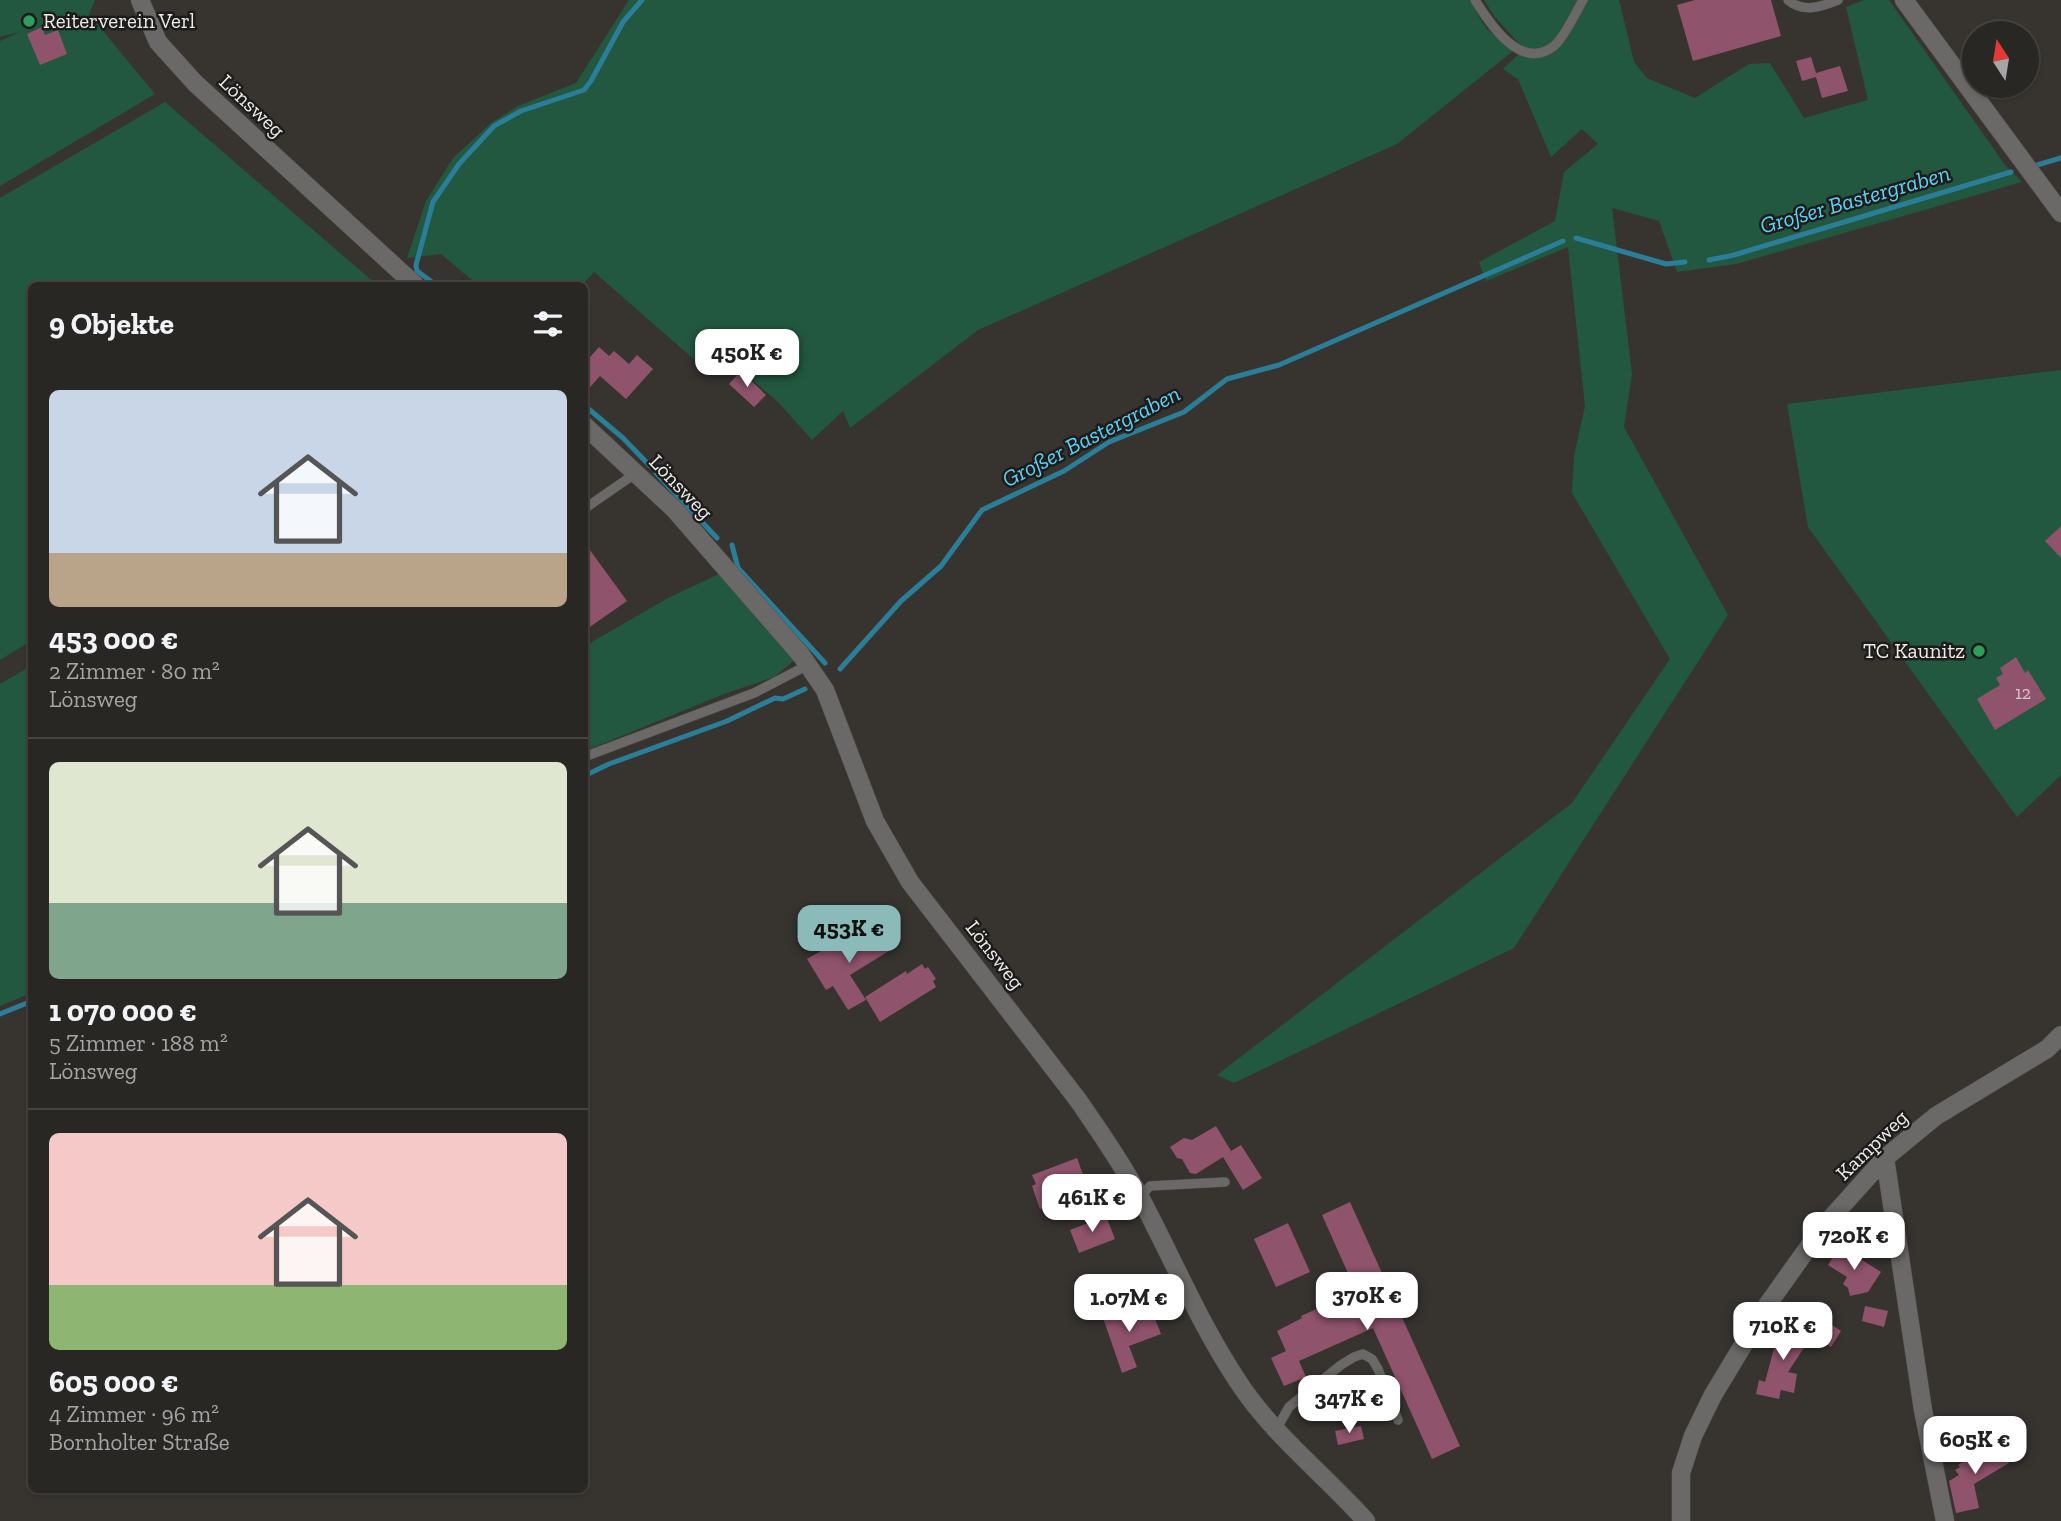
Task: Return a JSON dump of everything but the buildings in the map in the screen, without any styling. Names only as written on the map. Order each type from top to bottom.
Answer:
[{"type":"street","name":"Lönsweg","points":[[140,0],[158,42],[195,83],[412,282]]},
{"type":"street","points":[[1904,0],[2061,213]]},
{"type":"street","name":"Lönsweg","points":[[588,429],[675,510],[808,666],[825,691],[876,821],[910,882],[1078,1100],[1140,1197],[1194,1306],[1233,1374],[1276,1428],[1366,1521]]},
{"type":"street","name":"Kampweg","points":[[1681,1521],[1681,1473],[1693,1436],[1713,1395],[1768,1304],[1822,1228],[1885,1158],[1936,1116],[2048,1049],[2061,1035]]},
{"type":"street","points":[[1885,1158],[1923,1410],[1945,1521]]},
{"type":"lane","points":[[1475,0],[1488,21],[1524,54],[1542,52],[1555,45],[1583,0]]},
{"type":"lane","points":[[1788,0],[1795,6],[1807,9],[1838,0]]},
{"type":"lane","points":[[588,506],[636,473]]},
{"type":"lane","points":[[588,755],[754,692],[808,666]]},
{"type":"lane","points":[[1140,1197],[1150,1186],[1225,1182]]},
{"type":"lane","points":[[1276,1428],[1290,1407],[1341,1365],[1354,1356],[1363,1354],[1372,1359],[1378,1369],[1398,1420]]},
{"type":"green space","points":[[0,0],[95,0],[89,14],[155,94],[0,186],[0,41],[19,32],[0,37]]},
{"type":"green space","points":[[629,0],[1469,0],[1486,28],[1513,51],[1397,144],[978,330],[850,428],[843,411],[812,440],[778,402],[741,370],[736,374],[706,355],[696,361],[594,272],[585,282],[474,282],[441,254],[407,258],[426,201],[453,158],[491,123],[518,106],[576,83]]},
{"type":"green space","points":[[1484,0],[1619,0],[1634,62],[1647,78],[1695,98],[1749,64],[1770,63],[1804,118],[1868,100],[1846,7],[1864,0],[1889,0],[2005,165],[2022,182],[1736,264],[1677,272],[1659,221],[1612,208],[1632,374],[1624,427],[1728,615],[1514,948],[1234,1083],[1217,1075],[1572,803],[1670,659],[1572,493],[1574,456],[1585,406],[1568,247],[1486,281],[1479,262],[1555,221],[1564,172],[1598,144],[1582,129],[1551,157],[1518,79],[1503,69],[1524,49],[1494,16]]},
{"type":"green space","points":[[165,102],[374,282],[28,282],[28,643],[0,660],[0,198]]},
{"type":"green space","name":"TC Kaunitz","points":[[2061,370],[2061,775],[2017,817],[1808,527],[1787,404]]},
{"type":"green space","points":[[719,574],[796,659],[774,677],[724,694],[588,750],[588,644],[668,598]]},
{"type":"green space","points":[[28,668],[28,994],[0,1006],[0,684]]},
{"type":"waterway","points":[[432,282],[417,271],[416,265],[433,202],[459,164],[494,126],[521,111],[584,90],[623,22],[642,0]]},
{"type":"waterway","name":"Großer Bastergraben","points":[[2037,165],[2061,158]]},
{"type":"waterway","name":"Großer Bastergraben","points":[[1709,260],[1734,255],[2011,172]]},
{"type":"waterway","name":"Großer Bastergraben","points":[[1576,238],[1666,264],[1685,262]]},
{"type":"waterway","name":"Großer Bastergraben","points":[[840,669],[901,601],[941,566],[982,510],[1064,471],[1109,442],[1184,412],[1227,379],[1279,365],[1563,241]]},
{"type":"waterway","points":[[588,408],[623,438],[650,466]]},
{"type":"waterway","points":[[656,473],[717,538]]},
{"type":"waterway","points":[[732,545],[738,568],[825,663]]},
{"type":"waterway","name":"Großer Bastergraben","points":[[588,774],[727,721],[775,698],[783,699],[805,689]]},
{"type":"waterway","name":"Großer Bastergraben","points":[[0,1014],[28,1003]]},
{"type":"place","name":"Reiterverein Verl","points":[[29,21]]},
{"type":"place","name":"TC Kaunitz","points":[[1979,651]]}]
